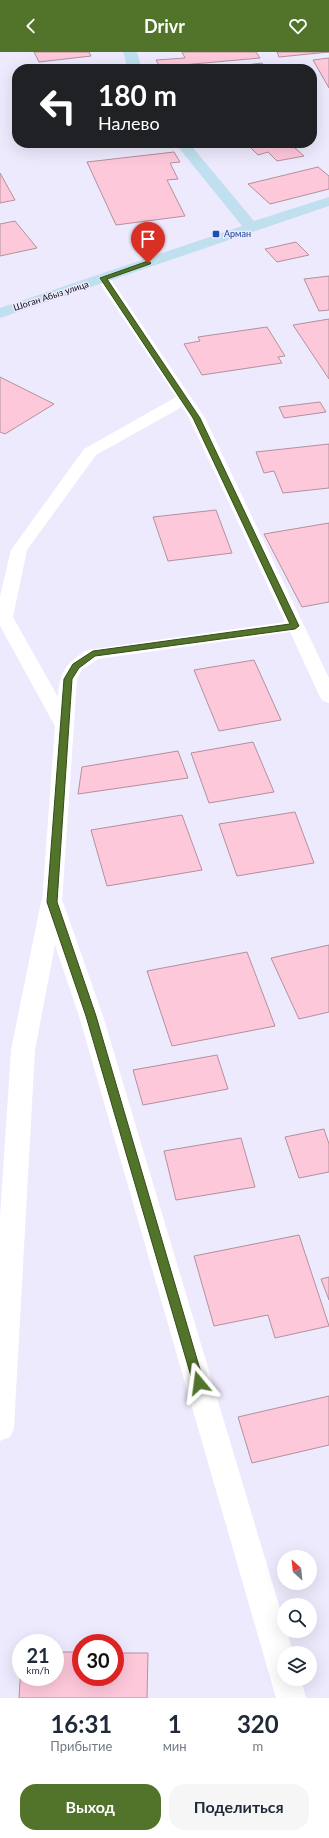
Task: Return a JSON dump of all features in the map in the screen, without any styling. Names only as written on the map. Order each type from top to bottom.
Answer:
[{"type":"street","points":[[130,52],[134,64]]},
{"type":"street","points":[[186,148],[251,228]]},
{"type":"street","name":"Шоган Абыз улица","points":[[0,313],[329,201]]},
{"type":"street","points":[[0,1428],[23,1050],[52,902]]},
{"type":"street","points":[[52,902],[91,1016],[277,1650]]},
{"type":"street","points":[[288,1686],[291,1698]]},
{"type":"lane","points":[[103,278],[197,418],[329,697]]},
{"type":"lane","points":[[65,727],[4,617],[19,550],[90,452],[184,399]]},
{"type":"lane","points":[[52,902],[68,679],[75,666],[93,654],[295,626]]},
{"type":"building","points":[[34,52],[89,52],[91,56],[39,62]]},
{"type":"building","points":[[182,52],[256,52],[260,58],[193,64],[158,64],[156,60],[185,58]]},
{"type":"building","points":[[277,52],[329,52],[279,57]]},
{"type":"building","points":[[329,58],[329,88],[317,67],[317,64],[315,64],[313,60]]},
{"type":"building","points":[[251,148],[295,148],[304,156],[277,161],[268,152],[258,155]]},
{"type":"building","points":[[174,152],[180,162],[170,163],[178,179],[167,180],[185,216],[116,225],[87,162]]},
{"type":"building","points":[[318,167],[329,176],[329,189],[270,204],[248,184]]},
{"type":"building","points":[[0,173],[15,200],[0,203]]},
{"type":"building","points":[[15,221],[37,248],[0,256],[0,224]]},
{"type":"building","points":[[296,242],[309,255],[277,262],[265,249]]},
{"type":"building","points":[[329,276],[329,310],[319,311],[304,279]]},
{"type":"building","points":[[329,319],[329,379],[293,325]]},
{"type":"building","points":[[267,327],[285,356],[278,357],[282,363],[202,375],[184,344],[200,341],[198,337]]},
{"type":"building","points":[[0,377],[54,404],[5,434],[0,432]]},
{"type":"building","points":[[320,402],[326,412],[284,418],[279,407]]},
{"type":"building","points":[[329,444],[329,488],[283,493],[274,471],[264,473],[256,452]]},
{"type":"building","points":[[216,510],[232,553],[168,561],[153,517]]},
{"type":"building","points":[[329,523],[329,602],[302,607],[264,534]]},
{"type":"building","points":[[254,660],[281,720],[219,731],[194,670]]},
{"type":"building","points":[[253,742],[274,792],[209,803],[191,753]]},
{"type":"building","points":[[178,751],[188,778],[78,794],[82,767]]},
{"type":"building","points":[[295,812],[314,863],[237,876],[219,824]]},
{"type":"building","points":[[182,815],[202,870],[107,886],[91,830]]},
{"type":"building","points":[[329,945],[329,1012],[299,1019],[271,958]]},
{"type":"building","points":[[247,952],[275,1026],[172,1046],[147,971]]},
{"type":"building","points":[[217,1055],[228,1089],[143,1105],[133,1070]]},
{"type":"building","points":[[324,1129],[329,1144],[329,1172],[299,1178],[285,1137]]},
{"type":"building","points":[[241,1138],[255,1187],[176,1200],[164,1151]]},
{"type":"building","points":[[299,1235],[329,1326],[275,1338],[268,1315],[214,1326],[194,1256]]},
{"type":"building","points":[[329,1277],[329,1300],[321,1279]]},
{"type":"building","points":[[329,1396],[329,1445],[252,1463],[238,1417]]},
{"type":"building","points":[[64,1652],[72,1652],[72,1686],[124,1686],[124,1653],[148,1653],[147,1698],[19,1698],[20,1686],[64,1686]]},
{"type":"place","name":"Арман","points":[[216,234]]},
{"type":"route","points":[[148,263],[103,278],[197,418],[295,626],[93,654],[75,666],[68,679],[52,902],[91,1016],[199,1383]]}]
